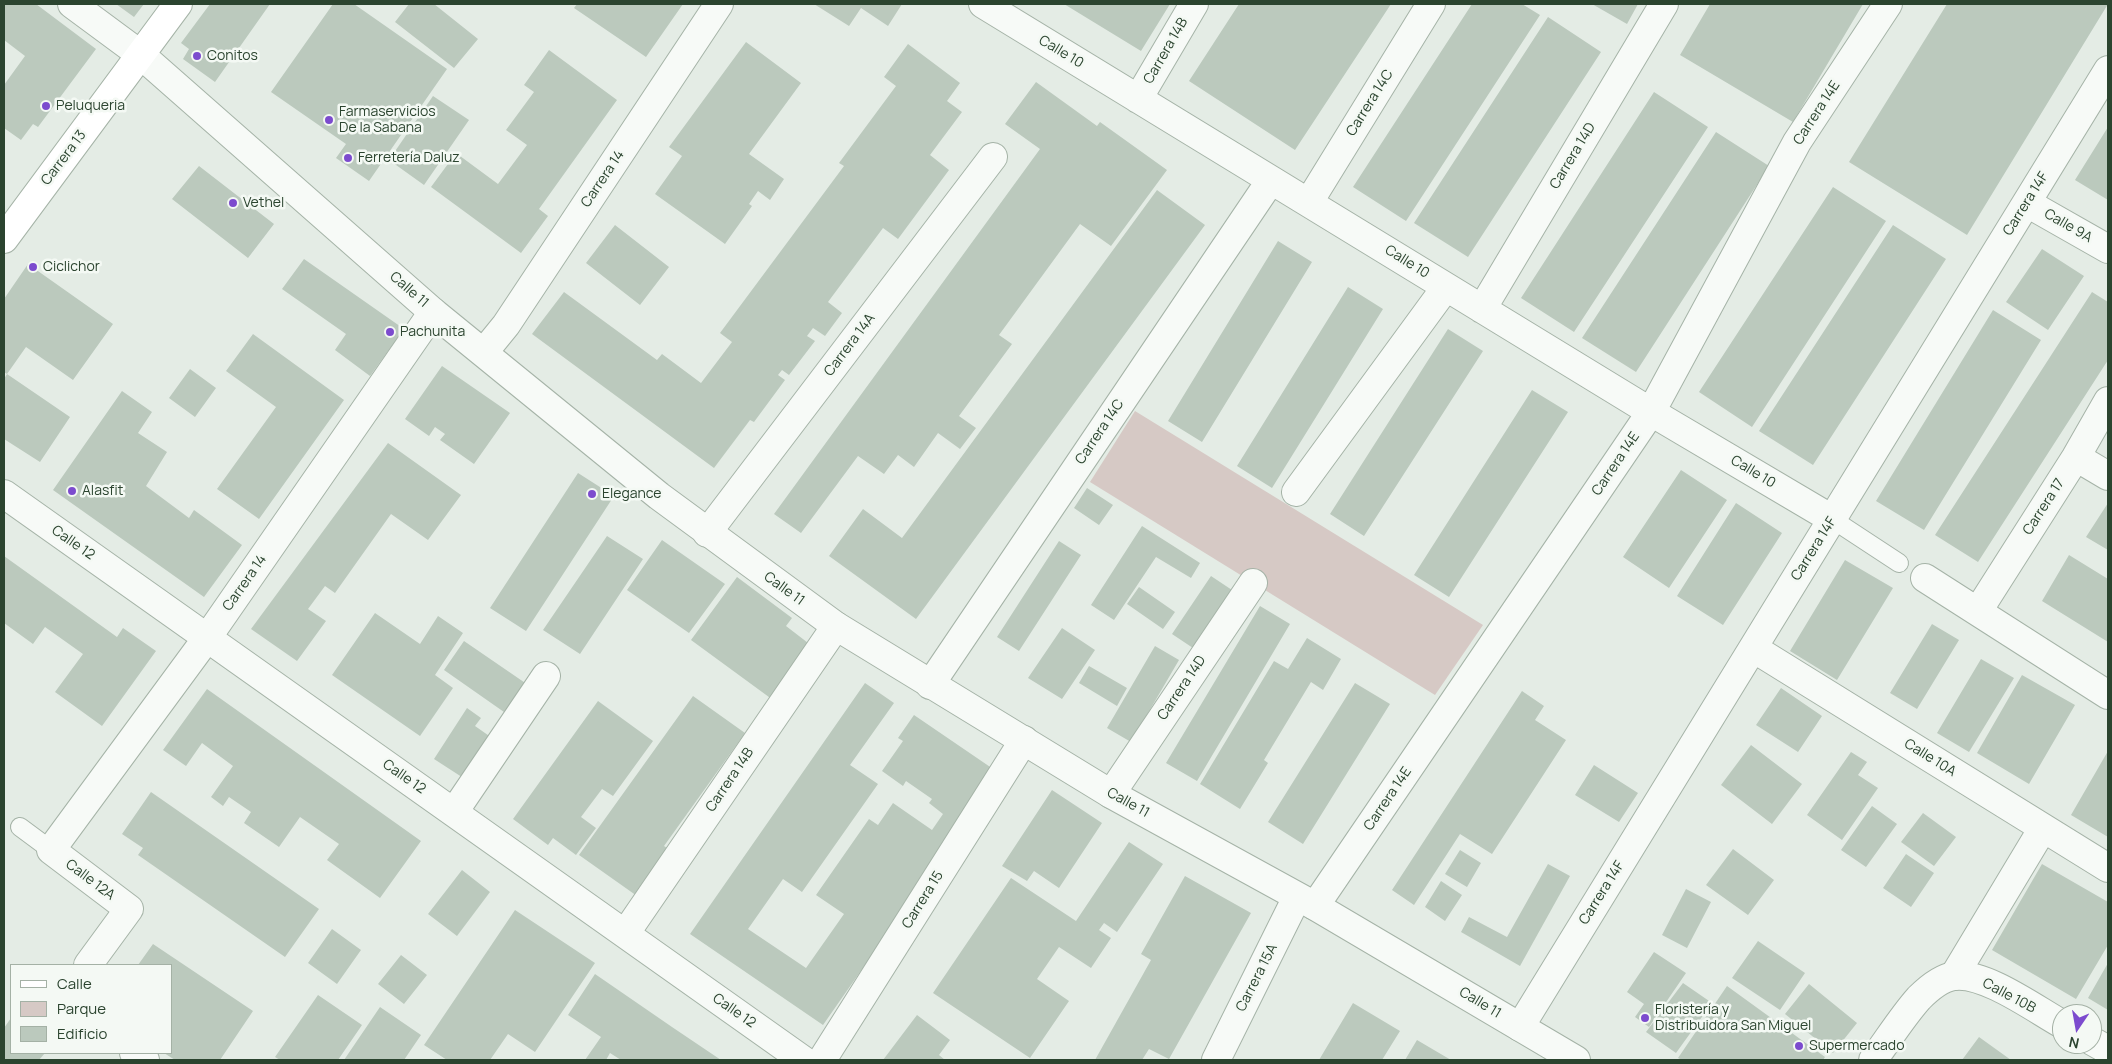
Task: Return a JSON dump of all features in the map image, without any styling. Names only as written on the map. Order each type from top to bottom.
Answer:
[{"type":"main road","name":"Carrera 13","points":[[4,239],[178,4]]},
{"type":"street","name":"Calle 11","points":[[72,4],[141,54],[433,312],[707,533],[836,626],[1111,794],[1306,902],[1576,1060]]},
{"type":"street","name":"Carrera 14","points":[[484,352],[506,325],[719,4]]},
{"type":"street","name":"Calle 10","points":[[982,4],[1651,412],[1832,519]]},
{"type":"street","name":"Carrera 14B","points":[[1138,99],[1194,4]]},
{"type":"street","name":"Carrera 14C","points":[[1309,202],[1431,4]]},
{"type":"street","name":"Carrera 14D","points":[[1482,308],[1664,4]]},
{"type":"street","name":"Carrera 14E","points":[[1306,902],[1651,412],[1797,142],[1888,4]]},
{"type":"street","name":"Carrera 14F","points":[[1520,1027],[2108,70]]},
{"type":"street","name":"Carrera 14A","points":[[707,533],[993,157]]},
{"type":"street","name":"Carrera 14C","points":[[930,684],[1271,180]]},
{"type":"street","name":"Calle 9A","points":[[2027,202],[2108,249]]},
{"type":"street","points":[[1296,492],[1446,287]]},
{"type":"street","name":"Carrera 14","points":[[51,850],[207,638],[433,312]]},
{"type":"street","name":"Carrera 17","points":[[1978,611],[2076,457],[2108,401]]},
{"type":"street","points":[[2076,457],[2108,476]]},
{"type":"street","name":"Calle 12","points":[[4,494],[804,1060]]},
{"type":"street","points":[[1925,578],[2108,695]]},
{"type":"street","name":"Carrera 14D","points":[[1111,794],[1253,583]]},
{"type":"street","name":"Carrera 14B","points":[[625,934],[836,626]]},
{"type":"street","name":"Calle 10A","points":[[1753,648],[2108,868]]},
{"type":"street","points":[[454,812],[546,676]]},
{"type":"street","name":"Carrera 15","points":[[822,1060],[1024,740]]},
{"type":"street","points":[[1873,1060],[1919,998],[1936,983],[1954,976],[2043,828]]},
{"type":"street","name":"Calle 12A","points":[[51,850],[129,910],[89,964]]},
{"type":"street","name":"Carrera 15A","points":[[1216,1060],[1306,902]]},
{"type":"street","name":"Calle 10B","points":[[1954,976],[1972,977],[1987,982],[2052,1018]]},
{"type":"lane","points":[[1832,519],[1899,563]]},
{"type":"lane","points":[[20,827],[51,850]]},
{"type":"green space","points":[[1135,411],[1483,625],[1435,695],[1090,482]]},
{"type":"building","points":[[4,4],[36,4],[96,49],[38,127],[33,124],[21,140],[4,128],[4,85],[25,56],[4,40]]},
{"type":"building","points":[[116,4],[144,4],[134,17]]},
{"type":"building","points":[[210,4],[270,4],[215,82],[183,59],[189,49],[181,43]]},
{"type":"building","points":[[333,4],[354,4],[447,69],[369,181],[336,158],[346,144],[271,92]]},
{"type":"building","points":[[409,4],[434,4],[478,39],[454,68],[395,22]]},
{"type":"building","points":[[577,4],[683,4],[646,57],[574,8]]},
{"type":"building","points":[[814,4],[902,4],[888,26],[861,8],[849,26]]},
{"type":"building","points":[[1064,4],[1170,4],[1141,51]]},
{"type":"building","points":[[1239,4],[1391,4],[1295,150],[1189,81]]},
{"type":"building","points":[[1472,4],[1522,4],[1540,15],[1406,221],[1353,187]]},
{"type":"building","points":[[1592,4],[1638,4],[1627,24]]},
{"type":"building","points":[[1710,4],[1863,4],[1793,122],[1680,55]]},
{"type":"building","points":[[1947,4],[2108,4],[1967,235],[1849,162]]},
{"type":"building","points":[[1548,17],[1601,52],[1468,257],[1414,223]]},
{"type":"building","points":[[746,42],[801,83],[749,154],[784,179],[770,200],[758,191],[749,204],[752,206],[725,244],[655,194],[682,156],[669,147]]},
{"type":"building","points":[[908,44],[960,83],[947,101],[962,112],[930,155],[949,170],[898,239],[883,228],[828,302],[842,313],[825,336],[813,328],[807,336],[815,341],[789,375],[782,370],[778,375],[785,380],[754,422],[750,420],[714,468],[532,334],[564,292],[657,360],[662,354],[701,383],[732,342],[720,333],[844,166],[839,163],[896,86],[884,77]]},
{"type":"building","points":[[549,50],[617,100],[539,209],[548,216],[521,253],[431,187],[456,153],[498,184],[527,145],[506,130],[534,92],[524,85]]},
{"type":"building","points":[[1036,82],[1097,126],[1100,122],[1167,170],[1111,246],[1080,224],[999,335],[1012,344],[959,416],[976,428],[960,449],[938,433],[914,467],[898,455],[884,474],[858,456],[801,533],[774,514],[1040,149],[1005,124]]},
{"type":"building","points":[[1654,92],[1708,127],[1574,332],[1521,298]]},
{"type":"building","points":[[433,96],[469,120],[424,185],[389,160]]},
{"type":"building","points":[[2108,127],[2108,200],[2075,180]]},
{"type":"building","points":[[1716,132],[1769,166],[1636,372],[1582,338]]},
{"type":"building","points":[[199,166],[274,224],[248,258],[172,199]]},
{"type":"building","points":[[1833,187],[1886,221],[1752,427],[1699,392]]},
{"type":"building","points":[[1157,190],[1205,225],[916,619],[829,556],[863,509],[902,538]]},
{"type":"building","points":[[615,225],[669,267],[640,305],[586,263]]},
{"type":"building","points":[[1893,225],[1946,259],[1813,465],[1759,431]]},
{"type":"building","points":[[1278,241],[1312,262],[1202,442],[1168,421]]},
{"type":"building","points":[[2042,249],[2084,276],[2048,330],[2006,302]]},
{"type":"building","points":[[304,259],[404,329],[370,376],[335,350],[346,334],[282,289]]},
{"type":"building","points":[[28,264],[113,324],[73,380],[26,347],[7,374],[4,372],[4,299]]},
{"type":"building","points":[[1348,287],[1383,309],[1272,488],[1237,466]]},
{"type":"building","points":[[2092,292],[2108,302],[2108,360],[1978,562],[1935,535]]},
{"type":"building","points":[[1993,310],[2041,340],[1924,530],[1876,501]]},
{"type":"building","points":[[1448,329],[1483,351],[1364,536],[1330,514]]},
{"type":"building","points":[[253,334],[344,400],[259,519],[217,489],[276,407],[226,371]]},
{"type":"building","points":[[442,366],[510,413],[474,464],[440,440],[445,434],[435,427],[429,436],[405,419]]},
{"type":"building","points":[[190,369],[216,388],[195,417],[169,398]]},
{"type":"building","points":[[7,374],[70,417],[40,462],[4,439],[4,379]]},
{"type":"building","points":[[1532,390],[1568,412],[1449,597],[1414,575]]},
{"type":"building","points":[[122,391],[152,412],[138,433],[167,452],[146,486],[189,518],[194,510],[242,545],[204,597],[53,490]]},
{"type":"building","points":[[388,443],[461,495],[428,540],[391,514],[335,593],[325,586],[308,609],[326,621],[297,661],[251,629]]},
{"type":"building","points":[[1681,470],[1727,500],[1669,588],[1623,557]]},
{"type":"building","points":[[578,473],[614,496],[526,631],[490,608]]},
{"type":"building","points":[[1087,488],[1113,505],[1099,525],[1074,508]]},
{"type":"building","points":[[1736,503],[1782,533],[1723,625],[1677,596]]},
{"type":"building","points":[[2108,503],[2108,550],[2086,537]]},
{"type":"building","points":[[1142,526],[1200,563],[1191,578],[1156,557],[1114,620],[1091,605]]},
{"type":"building","points":[[607,536],[643,559],[580,654],[543,630]]},
{"type":"building","points":[[662,540],[725,584],[689,633],[627,590]]},
{"type":"building","points":[[1059,541],[1081,555],[1019,651],[997,637]]},
{"type":"building","points":[[2069,555],[2108,579],[2108,642],[2042,601]]},
{"type":"building","points":[[4,556],[117,637],[123,628],[156,651],[102,726],[55,692],[83,654],[45,627],[33,644],[4,623]]},
{"type":"building","points":[[1845,560],[1893,588],[1837,680],[1790,651]]},
{"type":"building","points":[[1211,576],[1232,590],[1193,648],[1172,634]]},
{"type":"building","points":[[737,577],[792,618],[786,626],[812,646],[773,700],[691,640]]},
{"type":"building","points":[[1139,587],[1175,612],[1163,629],[1127,604]]},
{"type":"building","points":[[1260,606],[1290,624],[1197,781],[1166,763]]},
{"type":"building","points":[[375,613],[420,644],[438,616],[463,633],[435,675],[453,688],[420,736],[332,675]]},
{"type":"building","points":[[1932,624],[1959,640],[1917,709],[1890,693]]},
{"type":"building","points":[[1062,628],[1095,650],[1062,699],[1028,678]]},
{"type":"building","points":[[1307,638],[1341,659],[1323,690],[1311,682],[1264,760],[1268,763],[1240,809],[1200,784],[1274,661],[1288,669]]},
{"type":"building","points":[[464,641],[534,689],[514,719],[444,670]]},
{"type":"building","points":[[1155,646],[1179,660],[1131,742],[1107,728]]},
{"type":"building","points":[[1981,659],[2014,678],[1969,752],[1937,733]]},
{"type":"building","points":[[1089,666],[1127,688],[1117,706],[1079,683]]},
{"type":"building","points":[[2022,675],[2075,705],[2029,784],[1977,753]]},
{"type":"building","points":[[865,683],[894,703],[850,765],[878,784],[802,892],[783,879],[748,929],[806,968],[844,914],[816,895],[869,819],[878,825],[893,803],[932,830],[943,814],[929,803],[932,799],[906,781],[903,786],[882,771],[903,741],[898,738],[914,715],[999,773],[823,1025],[690,934]]},
{"type":"building","points":[[1355,683],[1390,704],[1303,844],[1268,822]]},
{"type":"building","points":[[1781,688],[1822,716],[1798,752],[1756,725]]},
{"type":"building","points":[[207,689],[421,841],[380,898],[327,860],[339,844],[300,817],[279,847],[244,823],[251,812],[229,797],[223,806],[211,797],[233,766],[202,743],[186,766],[163,750]]},
{"type":"building","points":[[1522,691],[1544,706],[1535,720],[1566,740],[1492,854],[1460,834],[1414,905],[1392,890]]},
{"type":"building","points":[[693,696],[745,733],[664,846],[670,850],[637,896],[579,855]]},
{"type":"building","points":[[598,701],[653,741],[613,796],[602,789],[581,817],[596,828],[576,855],[553,838],[548,845],[513,819]]},
{"type":"building","points":[[467,708],[481,718],[475,726],[495,740],[468,781],[434,759]]},
{"type":"building","points":[[1751,745],[1802,784],[1772,824],[1721,785]]},
{"type":"building","points":[[2108,751],[2108,837],[2071,815]]},
{"type":"building","points":[[1851,752],[1867,762],[1858,775],[1878,788],[1842,840],[1807,815]]},
{"type":"building","points":[[1594,765],[1638,793],[1619,822],[1575,795]]},
{"type":"building","points":[[1052,790],[1102,823],[1059,888],[1034,871],[1027,881],[1002,866]]},
{"type":"building","points":[[151,792],[319,909],[285,957],[138,855],[143,848],[122,834]]},
{"type":"building","points":[[1872,806],[1897,824],[1866,867],[1841,850]]},
{"type":"building","points":[[1923,813],[1956,837],[1934,866],[1901,842]]},
{"type":"building","points":[[1129,842],[1163,864],[1117,932],[1104,923],[1099,930],[1111,938],[1091,968],[1059,947],[1037,979],[1069,1001],[1030,1058],[933,993],[1011,878],[1076,921]]},
{"type":"building","points":[[1733,849],[1774,880],[1748,915],[1706,885]]},
{"type":"building","points":[[1460,850],[1481,863],[1467,887],[1445,874]]},
{"type":"building","points":[[1906,854],[1934,873],[1911,907],[1883,888]]},
{"type":"building","points":[[1548,864],[1570,876],[1520,966],[1461,932],[1469,917],[1507,937]]},
{"type":"building","points":[[2042,864],[2108,902],[2108,945],[2076,999],[1992,950]]},
{"type":"building","points":[[462,870],[490,892],[457,936],[428,914]]},
{"type":"building","points":[[1185,876],[1251,913],[1169,1059],[1149,1049],[1142,1060],[1095,1060],[1151,960],[1141,954]]},
{"type":"building","points":[[1441,881],[1462,895],[1445,921],[1425,907]]},
{"type":"building","points":[[1686,889],[1711,902],[1687,948],[1662,935]]},
{"type":"building","points":[[515,910],[595,963],[535,1052],[508,1034],[490,1060],[447,1060],[424,1045]]},
{"type":"building","points":[[332,929],[361,950],[337,984],[308,963]]},
{"type":"building","points":[[1758,941],[1805,973],[1780,1010],[1732,978]]},
{"type":"building","points":[[153,944],[253,1011],[220,1060],[175,1060],[166,1054],[172,1054],[172,964],[139,964]]},
{"type":"building","points":[[1654,952],[1686,973],[1649,1027],[1635,1017],[1644,1004],[1627,992]]},
{"type":"building","points":[[401,955],[427,975],[404,1004],[378,984]]},
{"type":"building","points":[[2108,963],[2108,1010],[2102,1006],[2102,1004],[2098,1004],[2088,998]]},
{"type":"building","points":[[595,974],[721,1060],[621,1060],[610,1053],[606,1060],[585,1060],[601,1037],[568,1015]]},
{"type":"building","points":[[1683,983],[1712,1003],[1676,1053],[1646,1032]]},
{"type":"building","points":[[1809,984],[1857,1023],[1833,1053],[1785,1014]]},
{"type":"building","points":[[1727,986],[1825,1057],[1823,1060],[1682,1060],[1678,1058]]},
{"type":"building","points":[[318,995],[362,1025],[338,1060],[280,1060],[275,1057]]},
{"type":"building","points":[[1353,1003],[1400,1031],[1382,1060],[1319,1060]]},
{"type":"building","points":[[380,1007],[421,1035],[404,1060],[344,1060]]},
{"type":"building","points":[[917,1015],[950,1040],[939,1055],[945,1060],[883,1060]]},
{"type":"building","points":[[10,1019],[10,1054],[44,1054],[39,1060],[4,1060],[4,1028]]},
{"type":"building","points":[[1979,1037],[2011,1060],[1962,1060]]},
{"type":"building","points":[[1417,1040],[1451,1060],[1405,1060]]},
{"type":"place","name":"Conitos","points":[[197,56]]},
{"type":"place","name":"Peluqueria","points":[[46,106]]},
{"type":"place","name":"Farmaservicios De la Sabana","points":[[329,120]]},
{"type":"place","name":"Ferretería Daluz","points":[[348,158]]},
{"type":"place","name":"Vethel","points":[[233,203]]},
{"type":"place","name":"Ciclichor","points":[[33,267]]},
{"type":"place","name":"Pachunita","points":[[390,332]]},
{"type":"place","name":"Alasfit","points":[[72,491]]},
{"type":"place","name":"Elegance","points":[[592,494]]},
{"type":"place","name":"Floristería y Distribuidora San Miguel","points":[[1645,1018]]},
{"type":"place","name":"Supermercado","points":[[1799,1046]]}]
